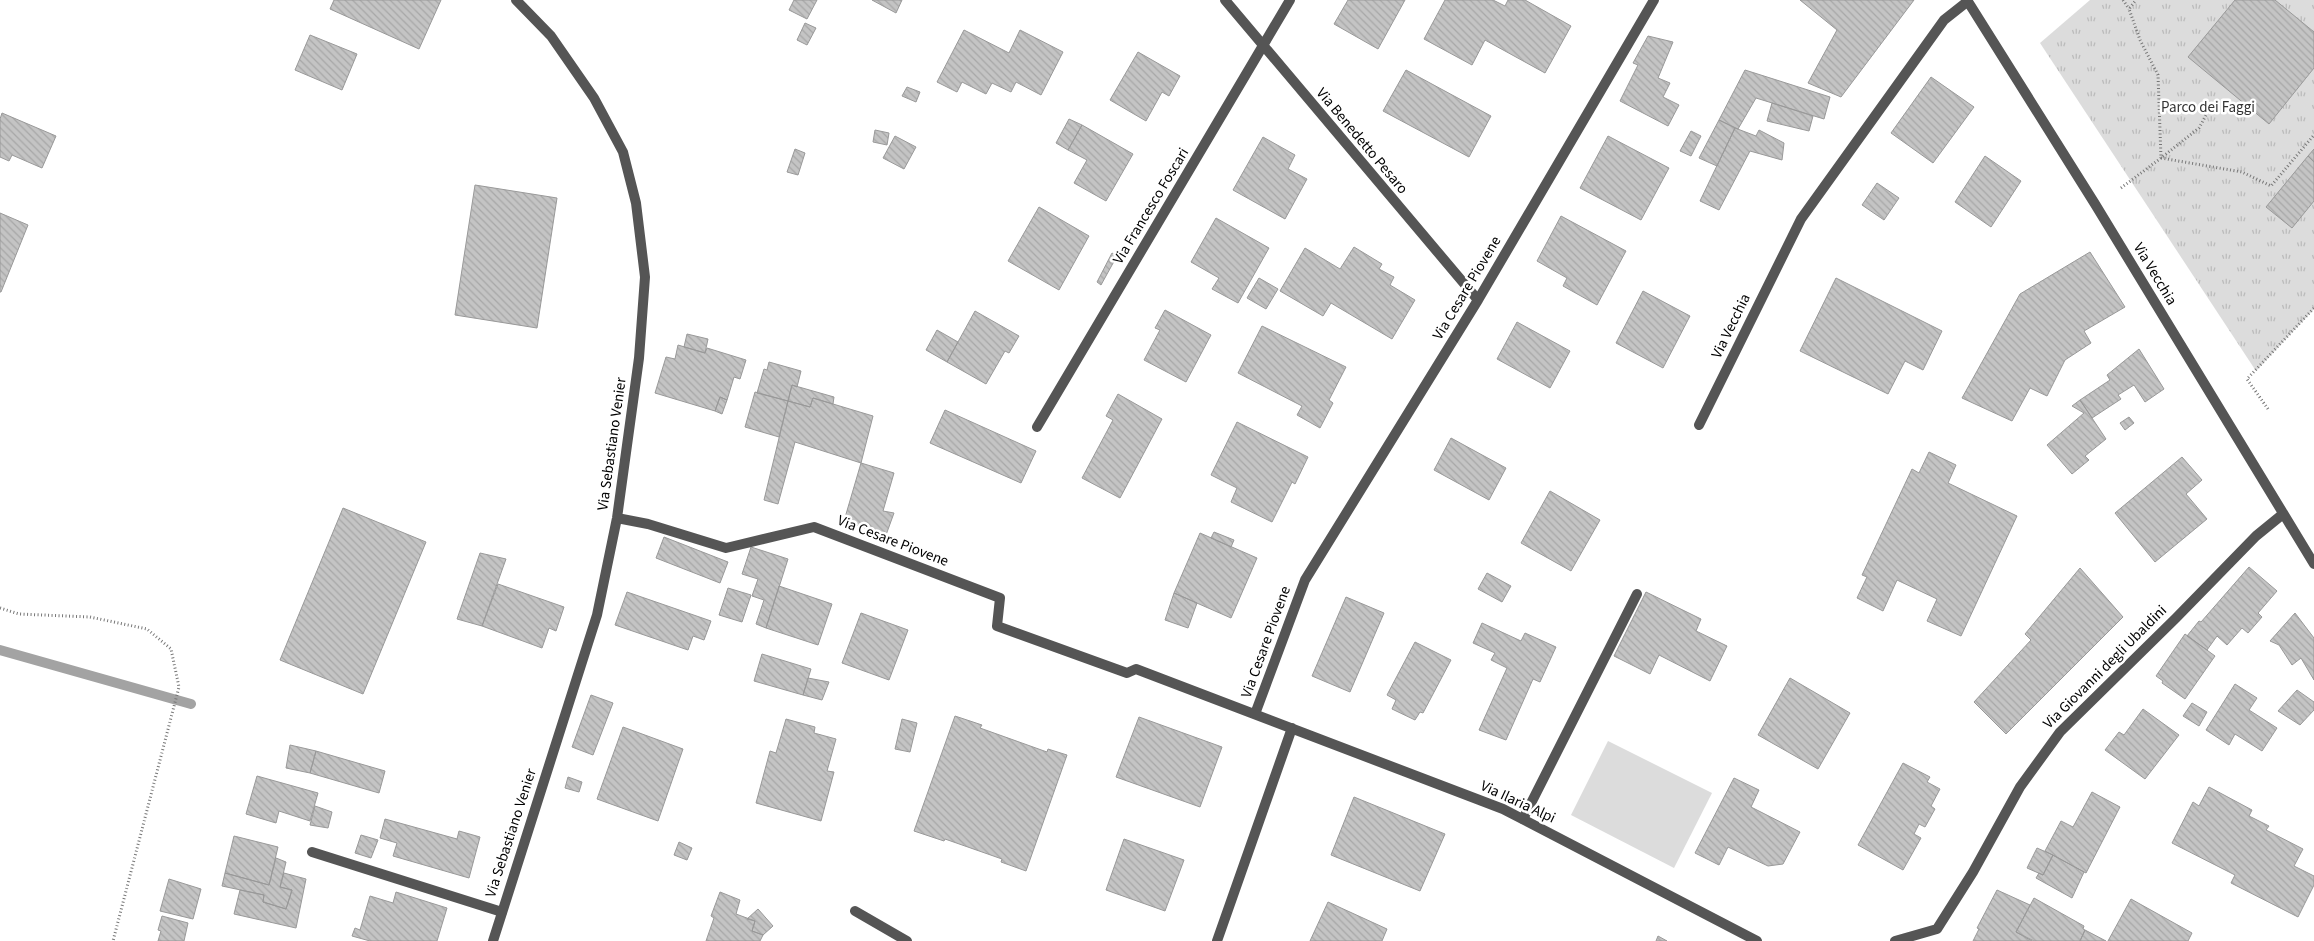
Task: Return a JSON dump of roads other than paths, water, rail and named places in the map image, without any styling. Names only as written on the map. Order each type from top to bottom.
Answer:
[{"type":"street","name":"Via Sebastiano Venier","points":[[493,941],[597,615],[617,518],[639,358],[645,277],[636,203],[622,152],[594,98],[551,36],[516,0]]},
{"type":"street","name":"Via Benedetto Pesaro","points":[[1225,0],[1478,300]]},
{"type":"street","name":"Via Francesco Foscari","points":[[1037,427],[1290,0]]},
{"type":"street","name":"Via Cesare Piovene","points":[[617,518],[648,524],[726,548],[814,527],[1000,598],[998,626],[1127,673],[1136,669],[1255,714],[1305,580],[1478,300],[1654,0]]},
{"type":"street","name":"Via Vecchia","points":[[1699,425],[1801,219],[1944,20],[1967,1],[2095,204],[2314,564]]},
{"type":"street","name":"Via Giovanni degli Ubaldini","points":[[1895,941],[1937,929],[1973,872],[2020,786],[2060,732],[2256,536],[2283,514]]},
{"type":"street","points":[[1523,819],[1637,594]]},
{"type":"street","name":"Via Ilaria Alpi","points":[[1255,714],[1494,806],[1523,819],[1757,941]]},
{"type":"street","points":[[1217,941],[1292,728]]},
{"type":"street","name":"Via Sebastiano Venier","points":[[312,852],[502,912]]},
{"type":"street","points":[[854,911],[906,941]]},
{"type":"waterway","points":[[0,650],[191,704]]},
{"type":"park label","name":"Parco dei Faggi","points":[[2208,107]]}]
